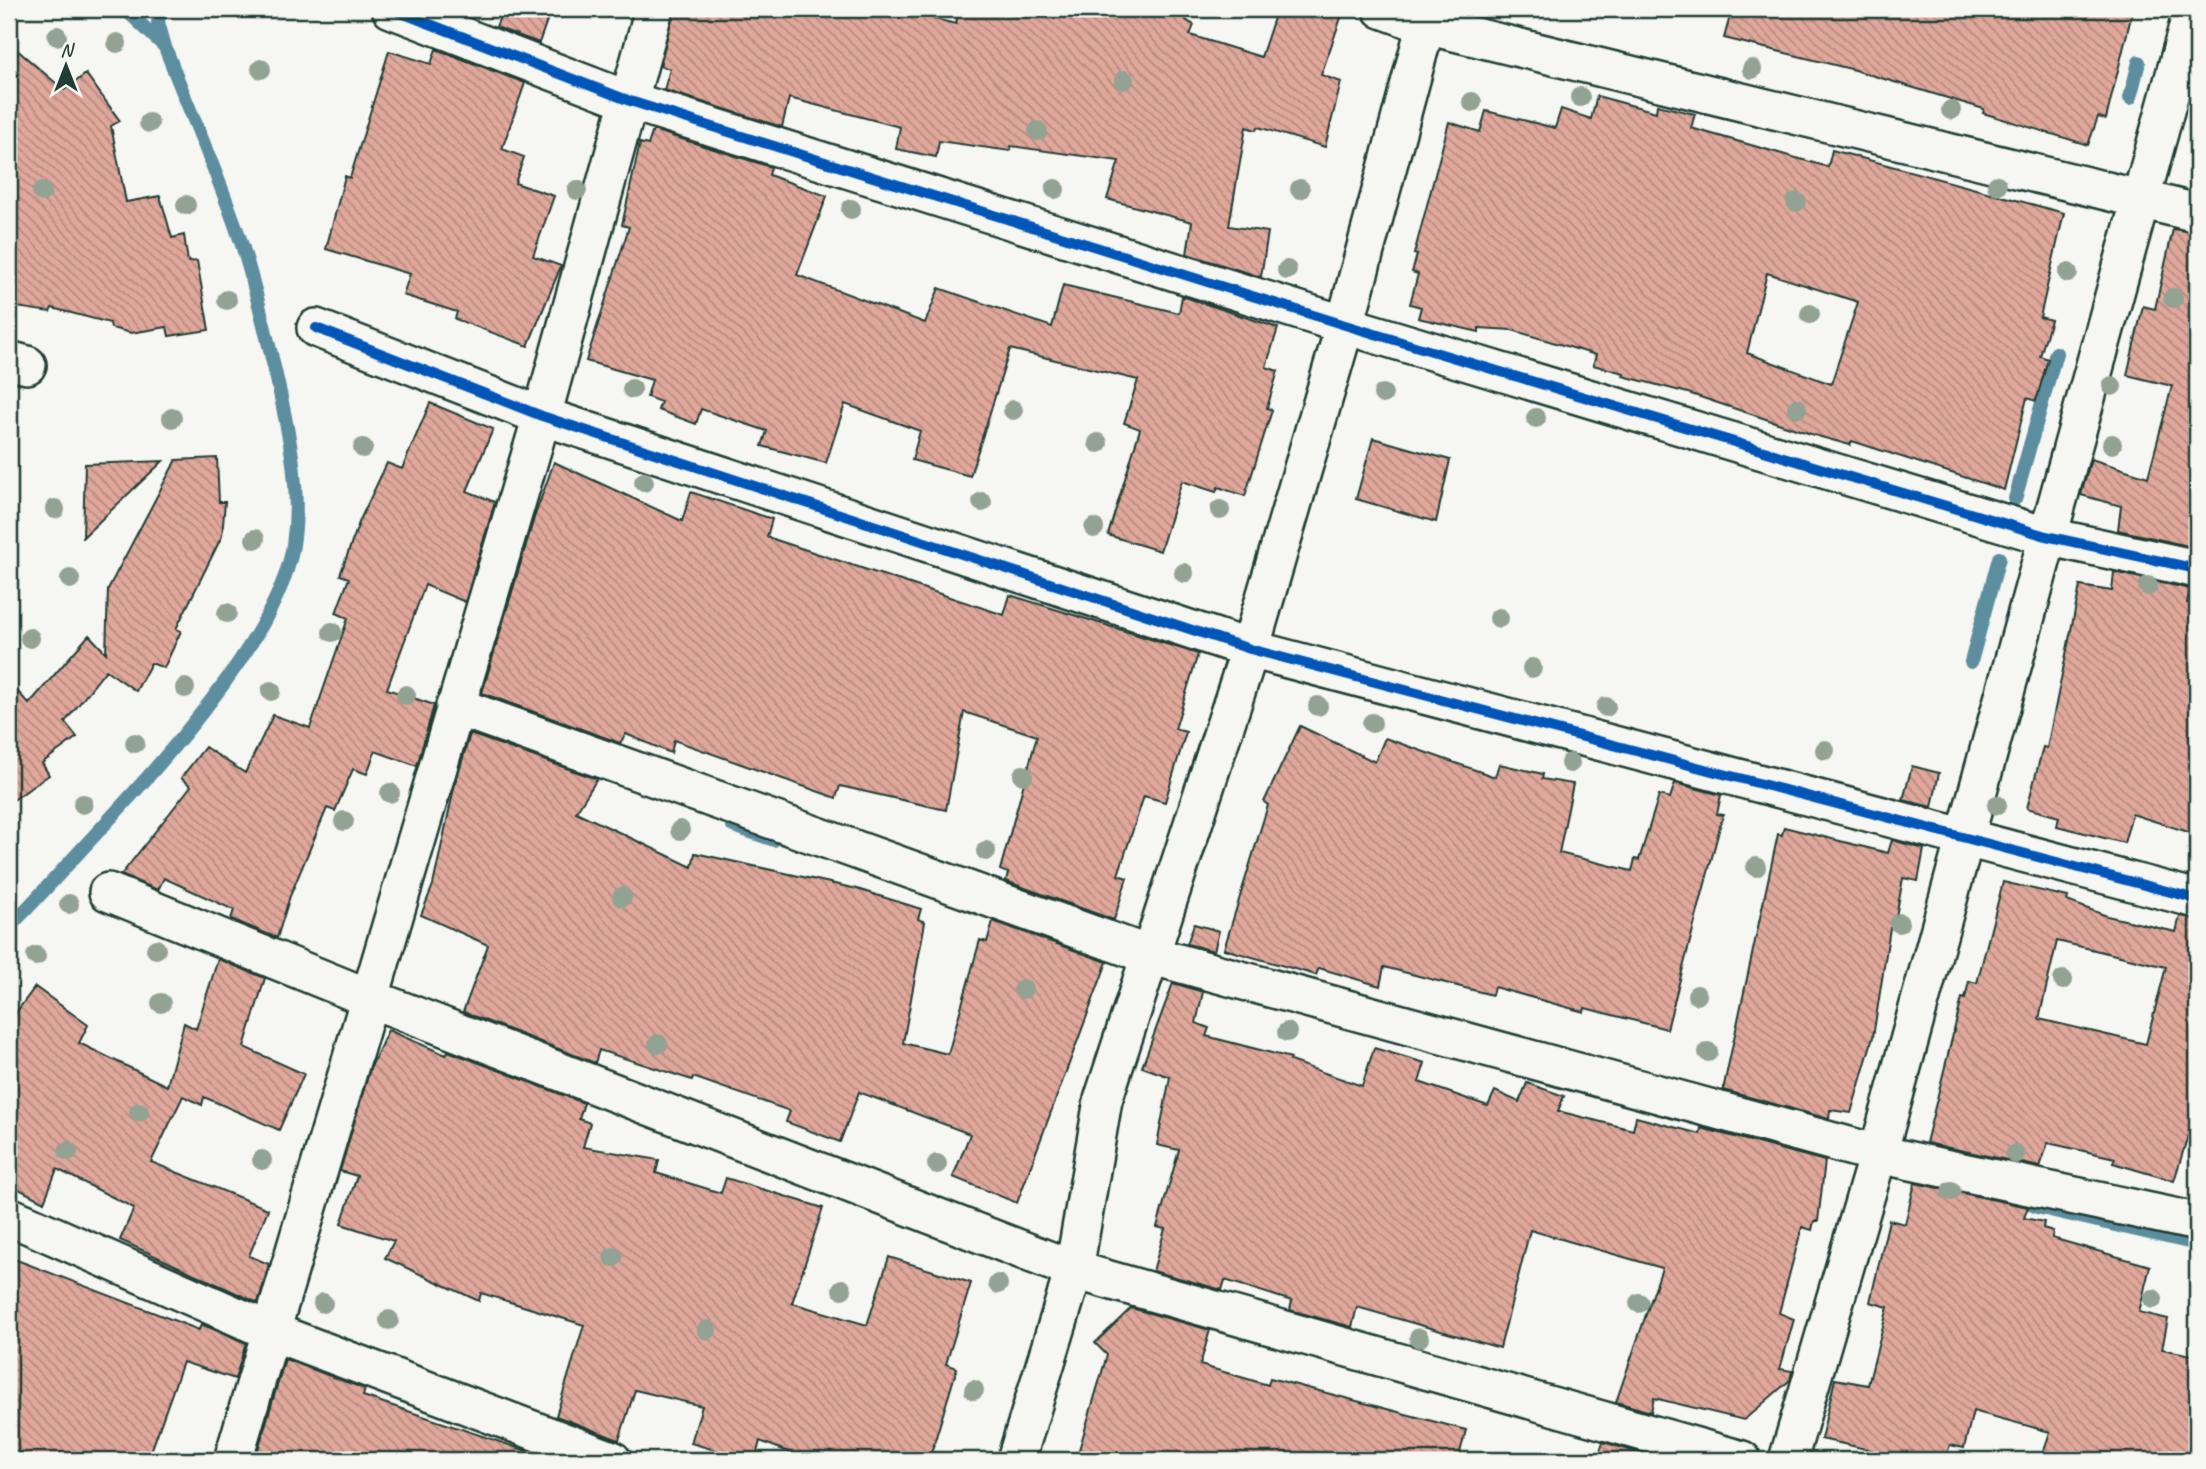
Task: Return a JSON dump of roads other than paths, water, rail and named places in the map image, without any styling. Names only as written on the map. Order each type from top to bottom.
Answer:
[{"type":"street","points":[[391,9],[631,101],[1345,325],[2046,536],[2197,569]]},
{"type":"street","points":[[233,1460],[542,416],[631,101],[654,9]]},
{"type":"street","points":[[1382,9],[1428,17],[2197,213]]},
{"type":"street","points":[[1788,1460],[1878,1154],[1962,839],[2193,9]]},
{"type":"street","points":[[1016,1460],[1074,1270],[1103,1100],[1250,649],[1345,325],[1428,17]]},
{"type":"street","points":[[316,328],[542,416],[1250,649],[2197,899]]},
{"type":"street","points":[[455,706],[1149,955],[1878,1154],[2197,1222]]},
{"type":"street","points":[[108,892],[369,998],[1074,1270],[1742,1460]]},
{"type":"street","points":[[9,1216],[270,1331],[612,1460]]},
{"type":"waterway","points":[[125,9],[164,46]]},
{"type":"waterway","points":[[9,927],[140,786],[206,707],[263,623],[283,582],[293,545],[296,506],[294,469],[284,412],[262,319],[233,220],[165,47],[158,22],[161,9]]},
{"type":"waterway","points":[[2130,98],[2139,62]]},
{"type":"waterway","points":[[2015,499],[2056,353]]},
{"type":"waterway","points":[[1971,662],[1999,558]]},
{"type":"waterway","points":[[733,826],[774,840]]},
{"type":"waterway","points":[[2018,1197],[2037,1207],[2197,1244]]}]
